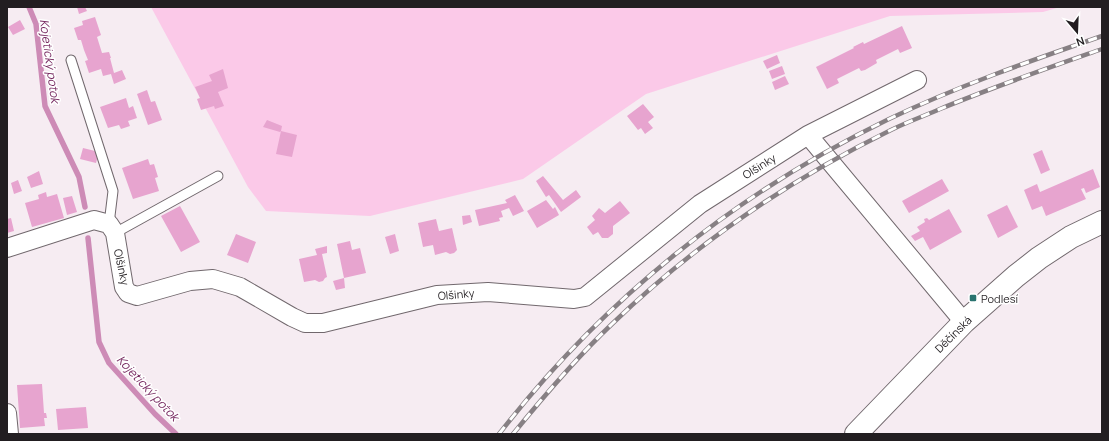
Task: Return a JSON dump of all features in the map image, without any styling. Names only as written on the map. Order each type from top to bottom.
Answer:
[{"type":"main road","name":"Děčínská","points":[[856,434],[964,322],[1039,258],[1072,237],[1102,222]]},
{"type":"street","points":[[917,80],[808,135],[964,322]]},
{"type":"street","name":"Olšinky","points":[[112,228],[124,287],[128,293],[137,296],[190,281],[213,279],[240,287],[305,323],[323,323],[437,295],[488,292],[574,299],[585,297],[700,204],[808,135]]},
{"type":"street","points":[[7,248],[94,220],[112,228]]},
{"type":"street","points":[[7,413],[8,434]]},
{"type":"lane","name":"Olšinky","points":[[71,60],[113,191],[112,228],[218,176]]},
{"type":"shaded area","points":[[151,7],[1060,7],[1043,12],[890,16],[646,94],[523,179],[370,216],[266,211],[248,187]]},
{"type":"building","points":[[77,7],[85,7],[87,11],[79,14]]},
{"type":"building","points":[[95,17],[101,35],[97,37],[102,53],[109,52],[114,73],[122,70],[126,79],[114,84],[111,74],[103,76],[101,69],[89,73],[85,61],[88,60],[81,40],[78,40],[74,28],[83,25],[82,21]]},
{"type":"building","points":[[20,20],[25,29],[13,35],[8,27]]},
{"type":"building","points":[[902,26],[912,48],[900,53],[898,49],[876,60],[877,63],[865,70],[861,71],[859,68],[837,79],[839,83],[827,89],[816,67],[863,42],[864,44]]},
{"type":"building","points":[[777,55],[780,63],[767,69],[763,61]]},
{"type":"building","points":[[782,66],[785,74],[772,79],[769,71]]},
{"type":"building","points":[[223,69],[228,88],[218,92],[224,106],[215,109],[214,106],[201,110],[197,99],[200,98],[195,87],[212,81],[209,75]]},
{"type":"building","points":[[785,76],[789,84],[775,90],[772,82]]},
{"type":"building","points":[[147,90],[151,102],[155,101],[162,120],[148,125],[137,94]]},
{"type":"building","points":[[126,98],[129,108],[133,106],[137,118],[128,121],[130,126],[121,129],[119,125],[108,128],[100,107]]},
{"type":"building","points":[[643,104],[654,117],[648,122],[653,128],[645,134],[641,128],[638,130],[627,116]]},
{"type":"building","points":[[267,120],[282,126],[281,131],[263,127]]},
{"type":"building","points":[[281,131],[297,135],[292,157],[276,154]]},
{"type":"building","points":[[83,148],[99,152],[96,163],[80,159]]},
{"type":"building","points":[[1042,150],[1050,170],[1041,174],[1033,154]]},
{"type":"building","points":[[148,159],[150,165],[154,164],[158,177],[155,178],[159,191],[133,199],[122,168]]},
{"type":"building","points":[[1093,169],[1100,187],[1086,193],[1084,188],[1081,189],[1086,199],[1046,216],[1042,206],[1032,210],[1024,190],[1037,184],[1040,192]]},
{"type":"building","points":[[39,171],[43,184],[31,188],[27,177]]},
{"type":"building","points":[[543,176],[563,200],[576,190],[581,197],[561,212],[549,195],[546,197],[536,181]]},
{"type":"building","points":[[942,179],[949,191],[909,213],[902,201]]},
{"type":"building","points":[[18,180],[22,191],[14,194],[11,183]]},
{"type":"building","points":[[46,192],[47,197],[57,194],[64,218],[32,227],[25,203],[39,199],[38,195]]},
{"type":"building","points":[[515,195],[524,211],[513,216],[509,208],[501,211],[503,217],[499,218],[500,221],[479,226],[475,210],[507,203],[505,200]]},
{"type":"building","points":[[72,196],[77,212],[67,215],[63,198]]},
{"type":"building","points":[[546,200],[553,209],[555,207],[559,215],[537,228],[527,211]]},
{"type":"building","points":[[620,201],[630,213],[613,226],[613,234],[608,238],[602,238],[598,232],[593,235],[587,227],[595,220],[592,216],[599,208],[605,213]]},
{"type":"building","points":[[1007,205],[1018,227],[998,238],[987,215]]},
{"type":"building","points":[[180,206],[200,242],[181,252],[161,216]]},
{"type":"building","points":[[949,209],[962,232],[930,250],[923,237],[915,241],[911,236],[920,231],[917,227],[925,222],[924,219],[927,218],[929,220]]},
{"type":"building","points":[[470,215],[472,222],[463,225],[462,216]]},
{"type":"building","points":[[11,218],[14,231],[7,233],[7,219]]},
{"type":"building","points":[[436,219],[439,231],[452,228],[457,250],[454,253],[450,254],[446,252],[435,255],[433,245],[423,247],[418,223]]},
{"type":"building","points":[[236,234],[256,242],[248,263],[227,255]]},
{"type":"building","points":[[395,234],[399,251],[390,254],[385,237]]},
{"type":"building","points":[[350,241],[352,250],[360,248],[366,273],[344,278],[337,244]]},
{"type":"building","points":[[327,246],[327,253],[322,254],[327,277],[323,281],[319,282],[315,280],[304,282],[299,259],[317,255],[315,249]]},
{"type":"building","points":[[344,278],[345,288],[336,290],[333,281]]},
{"type":"building","points":[[42,384],[44,413],[46,413],[47,418],[44,418],[45,426],[20,428],[17,385]]},
{"type":"building","points":[[86,407],[88,428],[58,430],[56,409]]},
{"type":"waterway","name":"Kojetický potok","points":[[29,7],[36,24],[45,106],[79,177],[85,207]]},
{"type":"waterway","name":"Kojetický potok","points":[[88,238],[99,342],[109,363],[155,414],[176,434]]},
{"type":"railway","points":[[499,434],[539,385],[582,339],[628,295],[676,254],[726,216],[778,181],[833,148],[915,107],[994,74],[1102,36]]},
{"type":"railway","points":[[513,434],[548,391],[612,324],[676,267],[744,216],[816,170],[853,149],[903,124],[980,93],[1102,49]]},
{"type":"place","name":"Podlesí","points":[[973,298]]}]
